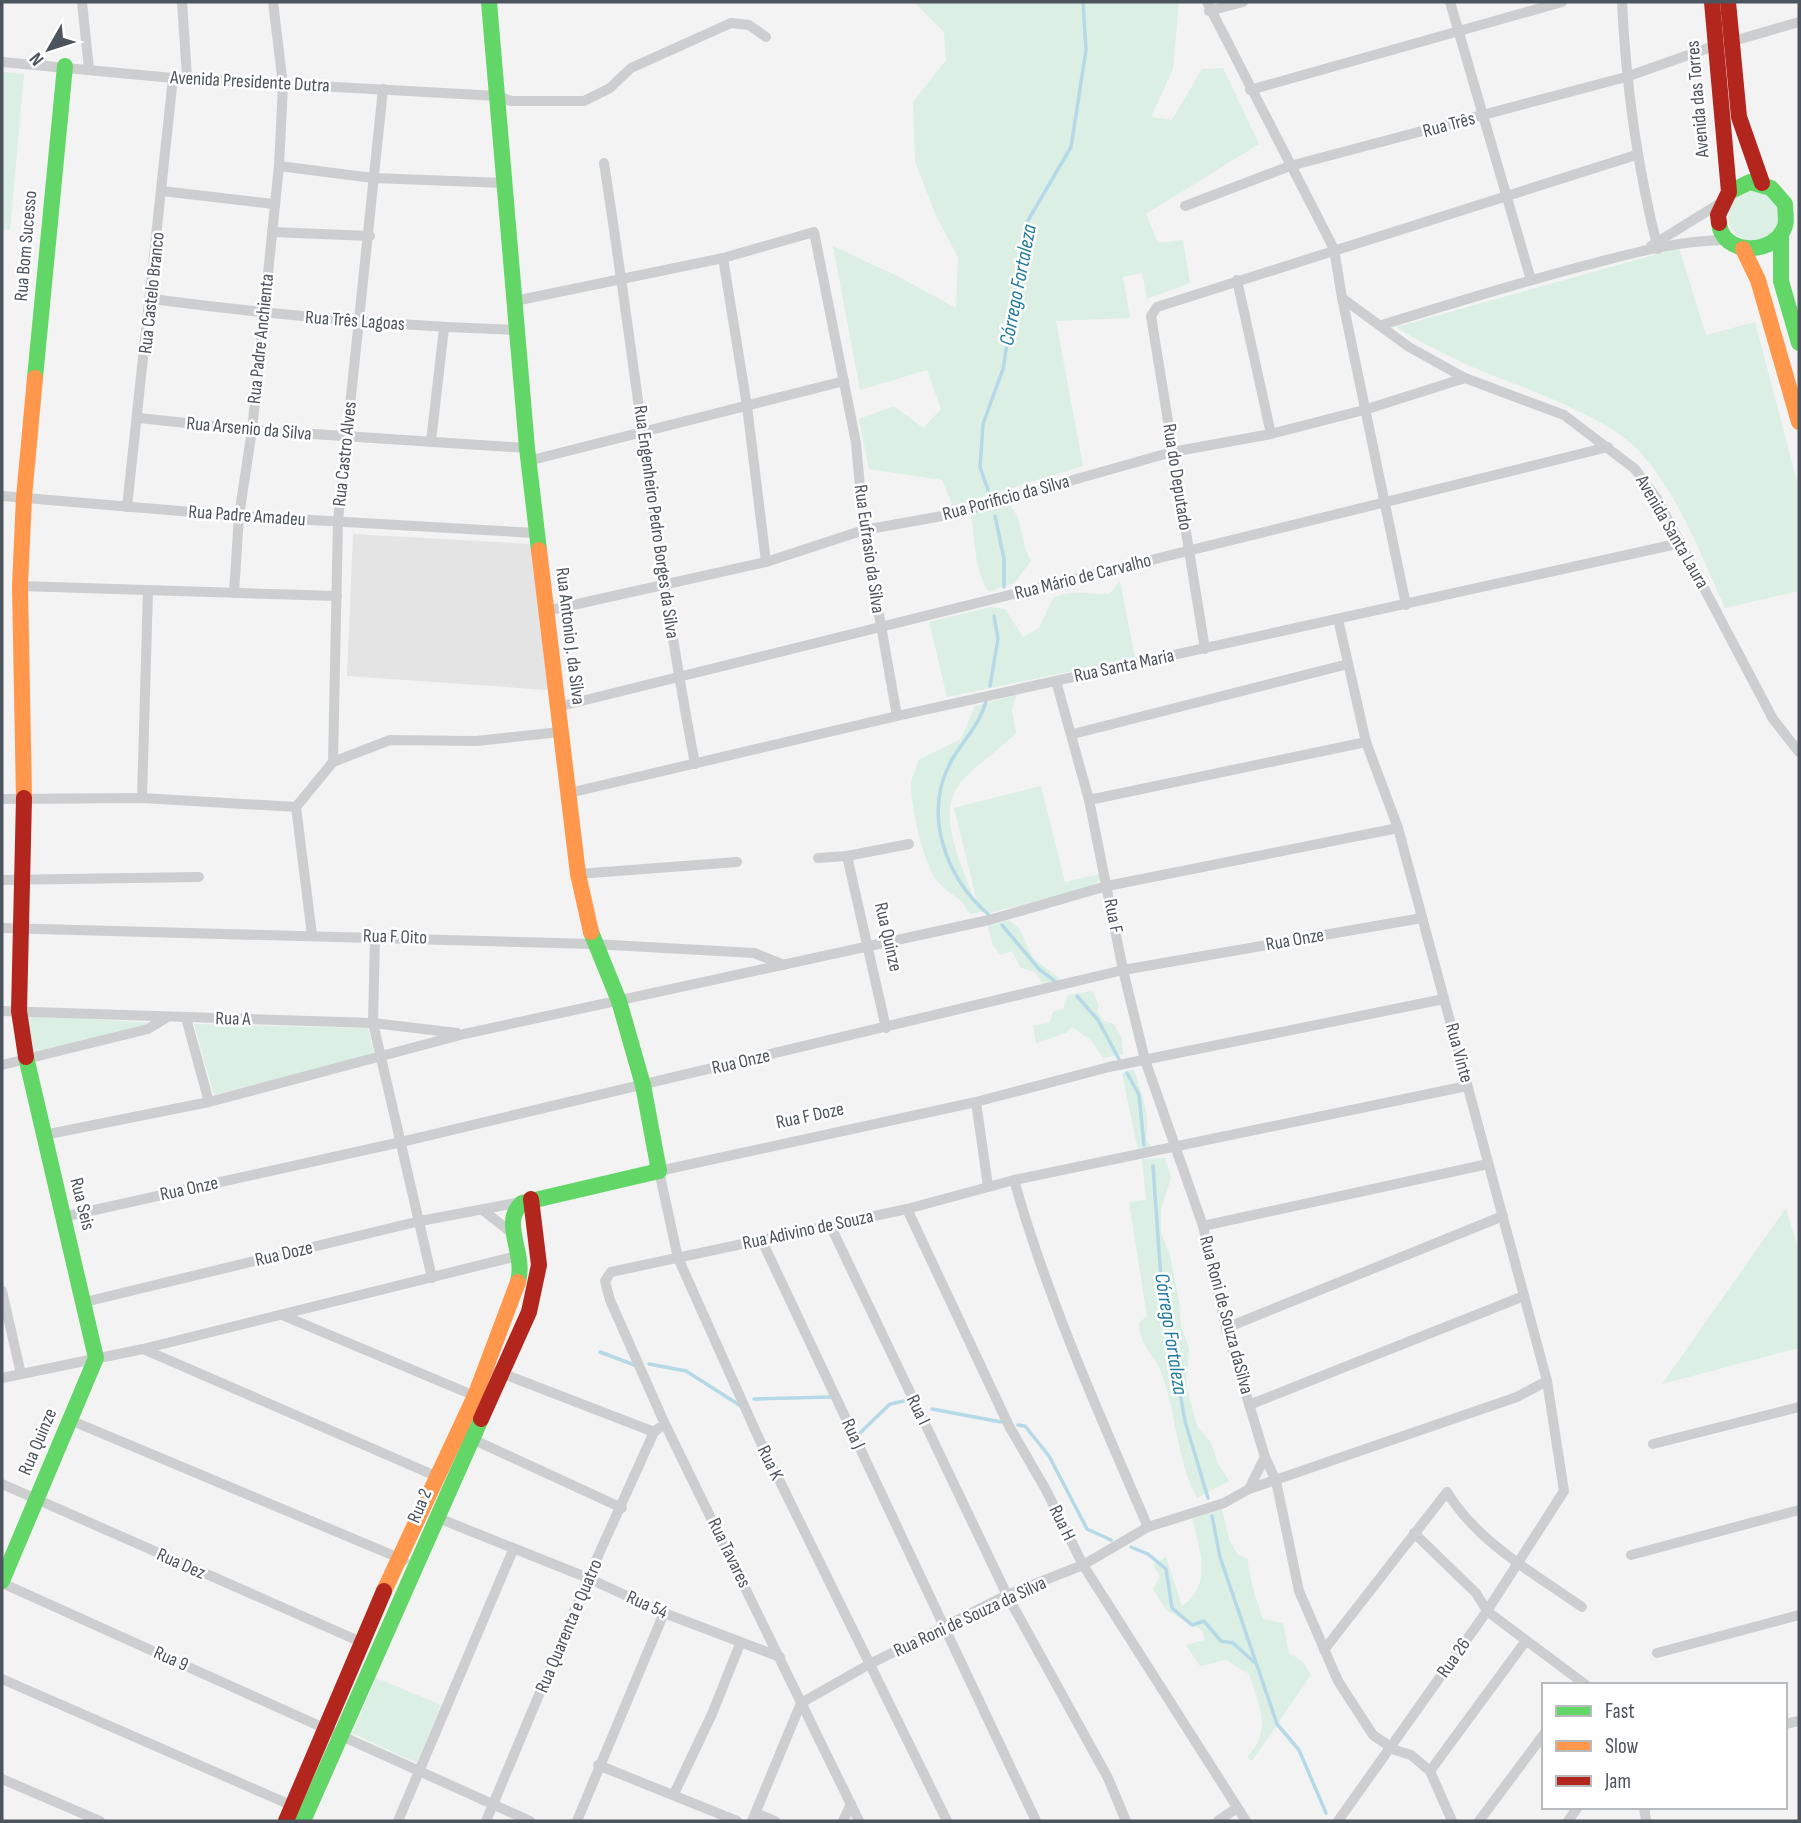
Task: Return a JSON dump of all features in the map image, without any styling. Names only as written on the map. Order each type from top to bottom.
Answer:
[{"type":"street","points":[[82,2],[89,69]]},
{"type":"street","points":[[182,2],[187,77]]},
{"type":"street","name":"Rua Padre Anchienta","points":[[234,593],[239,516],[252,430],[273,204],[279,166],[283,85],[273,2]]},
{"type":"street","name":"Rua Antonio J. da Silva","points":[[489,2],[535,533],[578,874],[593,944],[619,1001],[643,1085],[659,1171]]},
{"type":"street","points":[[1243,2],[1208,7],[1334,249],[1364,410],[1406,605]]},
{"type":"street","points":[[1450,2],[1531,280]]},
{"type":"street","points":[[1250,90],[1457,29],[1562,2]]},
{"type":"street","points":[[1622,2],[1626,77],[1636,155],[1657,246]]},
{"type":"street","name":"Avenida das Torres","points":[[1712,2],[1741,134],[1762,183],[1781,197],[1787,207],[1788,219],[1781,238],[1781,281],[1799,344]]},
{"type":"street","name":"Avenida das Torres","points":[[1728,2],[1722,44],[1726,197],[1720,222],[1728,240]]},
{"type":"street","name":"Rua Três","points":[[1185,206],[1290,166],[1626,77],[1722,44],[1799,22]]},
{"type":"street","name":"Avenida Presidente Dutra","points":[[2,62],[173,78],[498,96],[511,101],[584,101],[610,88],[631,68],[731,23],[749,25],[766,37]]},
{"type":"street","name":"Rua Bom Sucesso","points":[[26,1060],[19,1011],[24,799],[20,586],[24,498],[65,66]]},
{"type":"street","name":"Rua Castelo Branco","points":[[127,507],[152,299],[173,78]]},
{"type":"street","name":"Rua Castro Alves","points":[[333,761],[338,521],[370,236],[373,178],[383,89]]},
{"type":"street","points":[[1271,434],[1237,280],[1636,155]]},
{"type":"street","name":"Rua Engenheiro Pedro Borges da Silva","points":[[604,163],[644,430],[662,586],[695,764]]},
{"type":"street","points":[[279,166],[373,178],[504,183]]},
{"type":"street","points":[[1657,246],[1750,182],[1762,183]]},
{"type":"street","points":[[162,191],[273,204]]},
{"type":"street","points":[[272,232],[370,236]]},
{"type":"street","name":"Rua Eufrasio da Silva","points":[[723,258],[814,232],[856,443],[864,530],[897,716]]},
{"type":"street","points":[[1382,325],[1531,280],[1657,246],[1689,241],[1728,240],[1743,249],[1764,250],[1781,238]]},
{"type":"street","points":[[1743,249],[1758,280],[1799,422]]},
{"type":"street","points":[[515,301],[723,258],[747,406],[766,562]]},
{"type":"street","name":"Rua do Deputado","points":[[1205,649],[1151,316],[1157,307],[1237,280]]},
{"type":"street","name":"Avenida Santa Laura","points":[[1342,298],[1409,347],[1465,378],[1564,415],[1635,469],[1657,499],[1773,719],[1799,752]]},
{"type":"street","name":"Rua Três Lagoas","points":[[152,299],[263,314],[444,328],[518,330]]},
{"type":"street","points":[[431,441],[444,328]]},
{"type":"street","name":"Rua Porificio da Silva","points":[[546,611],[766,562],[864,530],[953,514],[1172,452],[1271,434],[1364,410],[1465,378]]},
{"type":"street","name":"Rua Arsenio da Silva","points":[[139,418],[252,430],[431,441],[527,454],[644,430],[844,381]]},
{"type":"street","name":"Rua Mário de Carvalho","points":[[557,707],[1608,447]]},
{"type":"street","name":"Rua Padre Amadeu","points":[[2,496],[239,516],[535,533]]},
{"type":"street","name":"Rua Santa Maria","points":[[569,793],[897,716],[1681,543]]},
{"type":"street","points":[[20,586],[337,596]]},
{"type":"street","points":[[142,798],[148,590]]},
{"type":"street","name":"Rua Vinte","points":[[1338,619],[1366,742],[1398,828],[1547,1381],[1564,1491]]},
{"type":"street","points":[[1073,734],[1348,664]]},
{"type":"street","name":"Rua F","points":[[1056,681],[1090,800],[1123,970],[1145,1060],[1177,1148]]},
{"type":"street","points":[[312,935],[296,807],[333,761],[390,740],[476,741],[560,732]]},
{"type":"street","points":[[1090,800],[1366,742]]},
{"type":"street","points":[[2,799],[142,798],[296,807]]},
{"type":"street","points":[[44,1135],[209,1102],[464,1034],[989,920],[1107,886],[1398,828]]},
{"type":"street","points":[[818,858],[847,856],[909,844]]},
{"type":"street","name":"Rua Quinze","points":[[847,856],[886,1028]]},
{"type":"street","points":[[578,874],[737,862]]},
{"type":"street","points":[[2,880],[199,877]]},
{"type":"street","name":"Rua Onze","points":[[63,1217],[401,1142],[1123,970],[1422,918]]},
{"type":"street","name":"Rua F Oito","points":[[2,928],[593,944],[754,953],[786,966]]},
{"type":"street","points":[[375,937],[373,1023],[432,1278]]},
{"type":"street","points":[[1145,1060],[1444,999]]},
{"type":"street","name":"Rua A","points":[[2,1011],[373,1023],[464,1034]]},
{"type":"street","points":[[2,1065],[148,1029],[167,1017]]},
{"type":"street","points":[[186,1018],[209,1102]]},
{"type":"street","name":"Rua Seis","points":[[26,1060],[96,1358]]},
{"type":"street","name":"Rua F Doze","points":[[484,1211],[976,1102],[1145,1060]]},
{"type":"street","name":"Rua Adivino de Souza","points":[[605,1281],[611,1272],[907,1209],[1014,1180],[1467,1086]]},
{"type":"street","points":[[976,1102],[988,1186]]},
{"type":"street","name":"Rua Roni de Souza daSilva","points":[[1177,1148],[1203,1226],[1226,1328],[1265,1457],[1276,1481],[1299,1591],[1338,1681],[1373,1735],[1392,1748],[1411,1755],[1430,1771]]},
{"type":"street","points":[[1203,1226],[1488,1164]]},
{"type":"street","points":[[659,1171],[678,1258]]},
{"type":"street","points":[[1014,1180],[1030,1234],[1144,1530]]},
{"type":"street","points":[[514,1236],[512,1220],[526,1201]]},
{"type":"street","name":"Rua 2","points":[[303,1821],[361,1642],[475,1396],[528,1312],[537,1284],[539,1265],[526,1201]]},
{"type":"street","name":"Rua H","points":[[907,1209],[988,1382],[1083,1566],[1247,1821]]},
{"type":"street","name":"Rua Doze","points":[[85,1302],[420,1222],[484,1211]]},
{"type":"street","name":"Rua 2","points":[[286,1821],[334,1731],[438,1518],[470,1438],[493,1370],[522,1268],[521,1255],[514,1236],[484,1211]]},
{"type":"street","points":[[1226,1328],[1503,1216]]},
{"type":"street","name":"Rua I","points":[[830,1225],[1007,1595],[1108,1777],[1126,1821]]},
{"type":"street","name":"Rua J","points":[[762,1241],[1036,1821]]},
{"type":"street","points":[[2,1378],[143,1349],[521,1255]]},
{"type":"street","name":"Rua K","points":[[678,1258],[760,1441],[947,1821]]},
{"type":"street","name":"Rua Tavares","points":[[605,1281],[664,1422],[859,1821]]},
{"type":"street","points":[[2,1292],[21,1374]]},
{"type":"street","points":[[1249,1405],[1524,1296]]},
{"type":"street","points":[[282,1315],[475,1396]]},
{"type":"street","points":[[143,1349],[438,1477]]},
{"type":"street","name":"Rua Quinze","points":[[2,1582],[96,1358]]},
{"type":"street","points":[[493,1370],[654,1433]]},
{"type":"street","points":[[1276,1481],[1517,1397],[1547,1381]]},
{"type":"street","points":[[1653,1444],[1799,1406]]},
{"type":"street","points":[[70,1420],[416,1565]]},
{"type":"street","name":"Rua Quarenta e Quatro","points":[[486,1821],[588,1578],[654,1433],[664,1422]]},
{"type":"street","points":[[470,1438],[622,1508]]},
{"type":"street","points":[[1249,1489],[1265,1457]]},
{"type":"street","name":"Rua Roni de Souza da Silva","points":[[801,1703],[868,1665],[1007,1595],[1083,1566],[1144,1530],[1224,1503],[1249,1489],[1276,1481]]},
{"type":"street","name":"Rua Dez","points":[[2,1484],[361,1642]]},
{"type":"street","name":"Rua 26","points":[[1338,1821],[1487,1611],[1517,1560],[1564,1491]]},
{"type":"street","points":[[1324,1650],[1447,1492],[1467,1519],[1494,1545],[1582,1607]]},
{"type":"street","points":[[1630,1555],[1799,1510]]},
{"type":"street","name":"Rua 54","points":[[438,1518],[588,1578],[740,1644],[780,1657]]},
{"type":"street","points":[[1415,1534],[1476,1593],[1487,1611],[1581,1683]]},
{"type":"street","points":[[398,1821],[513,1550]]},
{"type":"street","name":"Rua 9","points":[[2,1582],[530,1821]]},
{"type":"street","points":[[577,1821],[598,1765],[664,1613]]},
{"type":"street","points":[[1657,1653],[1799,1615]]},
{"type":"street","points":[[1452,1821],[1430,1771],[1525,1642]]},
{"type":"street","points":[[674,1794],[712,1714],[740,1644]]},
{"type":"street","points":[[2,1679],[293,1806]]},
{"type":"street","points":[[775,1821],[754,1817],[801,1703]]},
{"type":"street","points":[[1479,1821],[1542,1737]]},
{"type":"street","points":[[598,1765],[737,1821]]},
{"type":"street","points":[[2,1779],[100,1821]]},
{"type":"street","points":[[843,1821],[851,1804]]},
{"type":"street","points":[[1218,1821],[1237,1808]]},
{"type":"shaded area","points":[[353,534],[531,544],[548,690],[347,676]]},
{"type":"green space","points":[[914,2],[1179,2],[1173,69],[1151,117],[1172,120],[1202,69],[1223,68],[1259,144],[1146,214],[1158,243],[1183,240],[1190,283],[1147,299],[1142,273],[1123,277],[1130,318],[1056,321],[1083,466],[953,506],[942,480],[869,469],[859,419],[894,406],[923,428],[941,409],[927,370],[860,390],[833,246],[956,308],[958,257],[936,216],[915,161],[913,102],[946,60],[944,32]]},
{"type":"green space","points":[[2,72],[24,74],[10,230],[2,229]]},
{"type":"green space","points":[[1743,192],[1763,192],[1777,206],[1777,226],[1763,240],[1743,240],[1729,226],[1729,206]]},
{"type":"green space","points":[[1679,248],[1706,335],[1755,322],[1799,489],[1799,591],[1725,608],[1677,505],[1652,467],[1625,438],[1589,416],[1455,359],[1396,327]]},
{"type":"green space","points":[[1008,504],[1020,524],[1031,561],[1014,583],[989,592],[980,574],[971,514]]},
{"type":"green space","points":[[1120,581],[1135,658],[947,697],[929,622],[991,607],[1005,609],[1023,637],[1039,628],[1053,598],[1075,593],[1109,594]]},
{"type":"green space","points":[[1016,695],[1012,710],[1016,733],[962,781],[954,793],[950,807],[952,837],[973,896],[977,902],[954,808],[1041,786],[1065,882],[1100,874],[1101,879],[1092,887],[990,913],[982,906],[986,911],[970,914],[958,899],[940,884],[929,865],[916,822],[911,782],[918,760],[961,739],[975,706]]},
{"type":"green space","points":[[1009,920],[1018,927],[1034,959],[1063,981],[1044,987],[1036,973],[1020,967],[1012,951],[1000,955],[992,943],[988,926]]},
{"type":"green space","points":[[1092,991],[1099,1006],[1097,1011],[1104,1021],[1114,1024],[1122,1039],[1123,1054],[1103,1058],[1092,1041],[1072,1027],[1066,1033],[1036,1043],[1033,1025],[1049,1023],[1053,1012],[1063,1009],[1068,995]]},
{"type":"green space","points":[[25,1015],[153,1023],[31,1053]]},
{"type":"green space","points":[[194,1024],[368,1028],[374,1054],[214,1095]]},
{"type":"green space","points":[[1134,1070],[1146,1113],[1146,1139],[1152,1149],[1138,1151],[1122,1073]]},
{"type":"green space","points":[[1165,1158],[1171,1178],[1161,1209],[1161,1233],[1170,1255],[1181,1326],[1189,1348],[1186,1385],[1197,1426],[1211,1442],[1218,1464],[1229,1481],[1197,1498],[1185,1468],[1161,1372],[1141,1337],[1139,1323],[1147,1316],[1129,1202],[1146,1200],[1142,1159]]},
{"type":"green space","points":[[1786,1208],[1799,1252],[1799,1348],[1662,1384]]},
{"type":"green space","points":[[1222,1509],[1229,1539],[1237,1554],[1248,1559],[1263,1619],[1283,1623],[1289,1653],[1303,1662],[1311,1675],[1252,1761],[1247,1757],[1260,1737],[1262,1727],[1260,1707],[1249,1674],[1226,1660],[1200,1666],[1186,1645],[1204,1640],[1203,1631],[1166,1610],[1153,1589],[1160,1577],[1153,1565],[1166,1557],[1182,1606],[1192,1597],[1198,1587],[1202,1565],[1192,1517]]},
{"type":"green space","points":[[376,1678],[441,1705],[417,1763],[352,1733]]},
{"type":"waterway","name":"Córrego Fortaleza","points":[[988,490],[980,467],[983,424],[1003,369],[1026,224],[1071,147],[1086,50],[1083,2]]},
{"type":"waterway","name":"Córrego Fortaleza","points":[[995,516],[1004,559],[1004,587]]},
{"type":"waterway","name":"Córrego Fortaleza","points":[[990,686],[998,639],[994,616]]},
{"type":"waterway","name":"Córrego Fortaleza","points":[[987,698],[977,723],[953,758],[944,779],[939,800],[939,821],[942,842],[960,882],[989,915]]},
{"type":"waterway","name":"Córrego Fortaleza","points":[[1002,925],[1039,969],[1057,983]]},
{"type":"waterway","name":"Córrego Fortaleza","points":[[1077,996],[1098,1020],[1119,1059]]},
{"type":"waterway","name":"Córrego Fortaleza","points":[[1127,1073],[1139,1095],[1144,1145]]},
{"type":"waterway","name":"Córrego Fortaleza","points":[[1153,1166],[1162,1293],[1185,1421],[1208,1498]]},
{"type":"waterway","points":[[600,1352],[637,1366]]},
{"type":"waterway","name":"Córrego Fortaleza","points":[[649,1364],[686,1371],[741,1406]]},
{"type":"waterway","name":"Córrego Fortaleza","points":[[754,1399],[830,1397]]},
{"type":"waterway","name":"Córrego Fortaleza","points":[[860,1433],[890,1404],[909,1400]]},
{"type":"waterway","name":"Córrego Fortaleza","points":[[932,1409],[1001,1422]]},
{"type":"waterway","name":"Córrego Fortaleza","points":[[1018,1425],[1025,1426],[1049,1456],[1087,1529],[1111,1540]]},
{"type":"waterway","name":"Córrego Fortaleza","points":[[1212,1516],[1220,1557],[1277,1724],[1299,1750],[1326,1813]]},
{"type":"waterway","name":"Córrego Fortaleza","points":[[1131,1547],[1148,1554],[1166,1569],[1172,1608],[1192,1625],[1204,1621],[1221,1641],[1233,1643],[1254,1662]]},
{"type":"traffic: fast","points":[[489,2],[527,448],[539,550]]},
{"type":"traffic: fast","points":[[35,378],[65,66]]},
{"type":"traffic: fast","points":[[1719,223],[1722,234],[1729,242],[1749,248],[1771,243],[1785,226],[1785,204],[1771,188],[1750,182],[1729,192]]},
{"type":"traffic: fast","points":[[1781,238],[1781,281],[1799,343]]},
{"type":"traffic: fast","points":[[518,1282],[520,1271],[513,1220],[522,1203],[659,1171],[643,1085],[619,1001],[591,932]]},
{"type":"traffic: fast","points":[[2,1581],[96,1358],[26,1057]]},
{"type":"traffic: fast","points":[[303,1821],[481,1419]]},
{"type":"traffic: slow","points":[[1743,249],[1758,280],[1799,422]]},
{"type":"traffic: slow","points":[[24,798],[20,586],[24,497],[35,378]]},
{"type":"traffic: slow","points":[[539,550],[578,874],[591,932]]},
{"type":"traffic: slow","points":[[384,1591],[475,1396],[518,1282]]},
{"type":"traffic: jam","points":[[1712,2],[1729,192],[1718,215],[1719,223]]},
{"type":"traffic: jam","points":[[1728,2],[1739,117],[1762,183]]},
{"type":"traffic: jam","points":[[24,798],[19,1011],[26,1057]]},
{"type":"traffic: jam","points":[[481,1419],[529,1312],[539,1265],[531,1199]]},
{"type":"traffic: jam","points":[[286,1821],[384,1591]]}]
